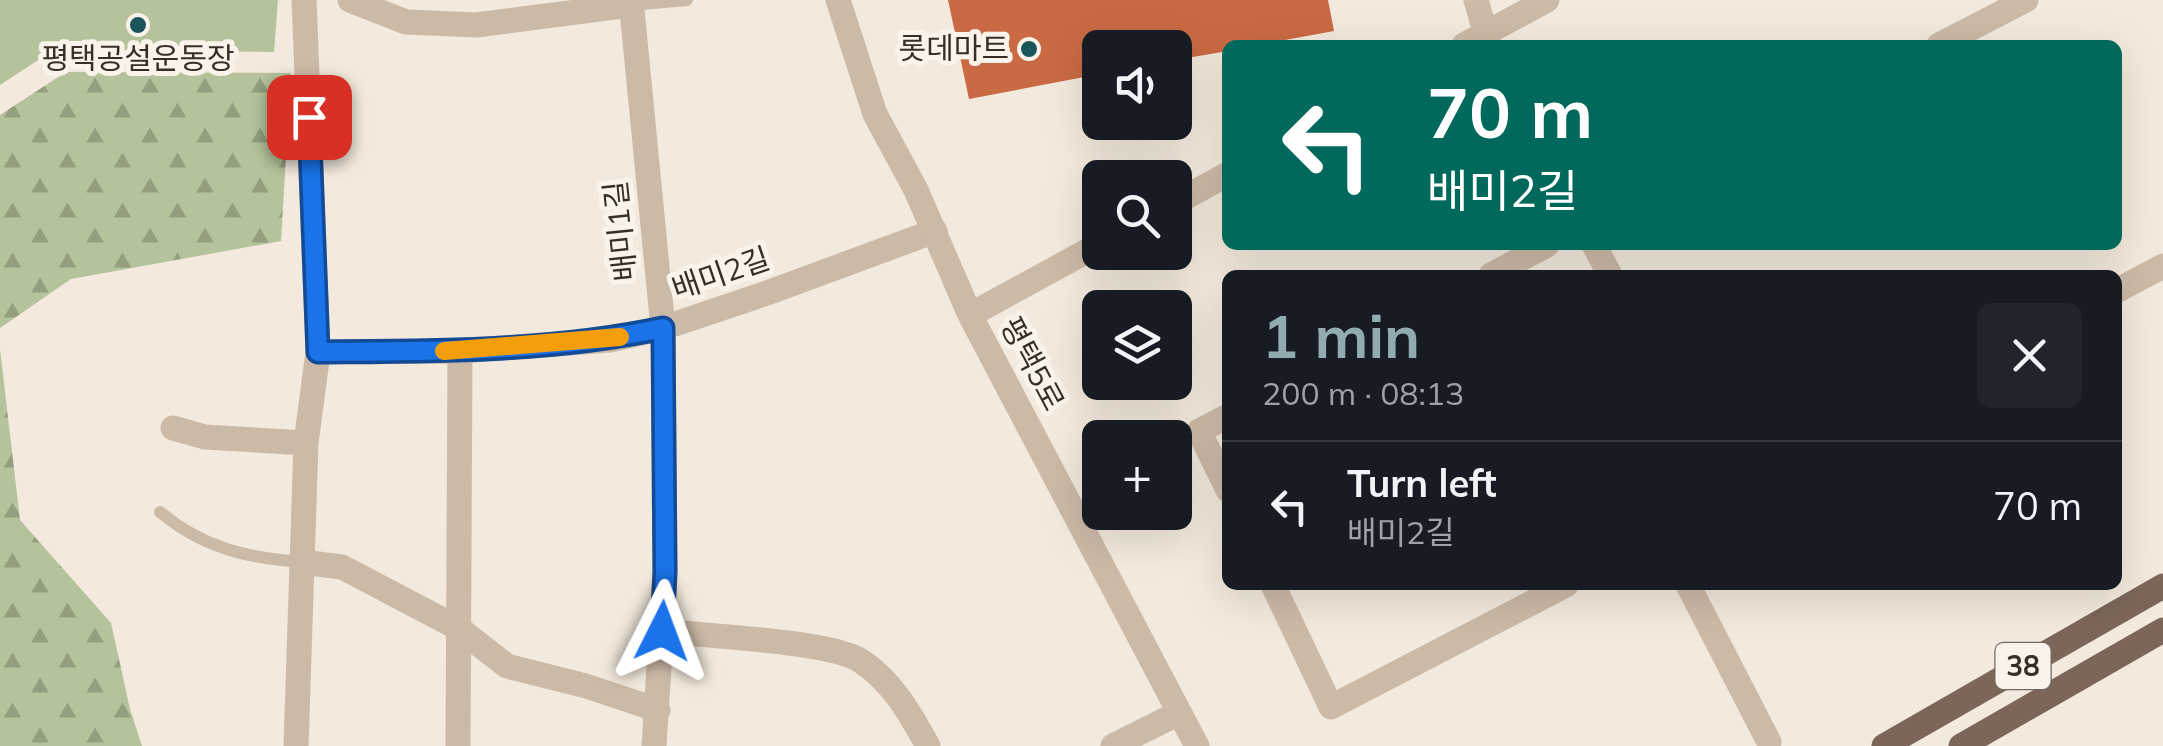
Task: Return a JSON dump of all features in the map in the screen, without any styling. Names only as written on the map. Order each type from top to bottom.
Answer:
[{"type":"main road","name":"38","points":[[1884,746],[2163,586]]},
{"type":"main road","name":"38","points":[[1961,746],[2163,630]]},
{"type":"street","points":[[296,746],[306,443],[318,352],[304,0]]},
{"type":"street","points":[[350,0],[406,22],[476,25],[630,3]]},
{"type":"street","name":"평택5로","points":[[838,0],[874,114],[935,231],[970,315],[1196,746]]},
{"type":"street","points":[[1476,0],[1479,40]]},
{"type":"street","points":[[1481,40],[1547,0]]},
{"type":"street","points":[[1949,40],[2026,0]]},
{"type":"street","name":"배미1길","points":[[630,3],[663,328],[665,572],[654,746]]},
{"type":"street","points":[[1192,194],[1222,177]]},
{"type":"street","name":"배미2길","points":[[318,352],[460,351],[610,340],[663,328],[935,231]]},
{"type":"street","points":[[1500,270],[1538,250]]},
{"type":"street","points":[[970,315],[1082,254]]},
{"type":"street","points":[[2122,288],[2163,266]]},
{"type":"street","points":[[458,746],[460,351]]},
{"type":"street","points":[[1222,419],[1199,431],[1222,478]]},
{"type":"street","points":[[173,428],[205,436],[306,443]]},
{"type":"street","points":[[302,562],[342,567],[458,628],[507,666],[658,710]]},
{"type":"street","points":[[1275,590],[1331,707],[1556,590]]},
{"type":"street","points":[[1691,590],[1769,742]]},
{"type":"street","points":[[662,631],[827,648],[861,660],[906,705],[928,746]]},
{"type":"street","points":[[1113,746],[1180,713]]},
{"type":"lane","points":[[630,3],[687,0]]},
{"type":"lane","points":[[160,512],[187,535],[218,547],[302,562]]},
{"type":"green space","name":"평택공설운동장","points":[[0,0],[278,0],[274,52],[55,49],[0,85]]},
{"type":"green space","points":[[66,72],[291,73],[281,241],[71,279],[0,328],[0,115]]},
{"type":"green space","points":[[0,349],[20,520],[111,623],[142,746],[0,746]]},
{"type":"building","name":"롯데마트","points":[[948,0],[1328,0],[1334,31],[1285,40],[1222,40],[1222,52],[1192,57],[1192,30],[1082,30],[1082,77],[969,99]]},
{"type":"slow traffic","points":[[444,351],[620,337]]},
{"type":"place","name":"평택공설운동장","points":[[138,25]]},
{"type":"place","name":"롯데마트","points":[[1029,49]]},
{"type":"route","points":[[309,117],[318,352],[460,351],[610,340],[663,328],[662,631]]}]
